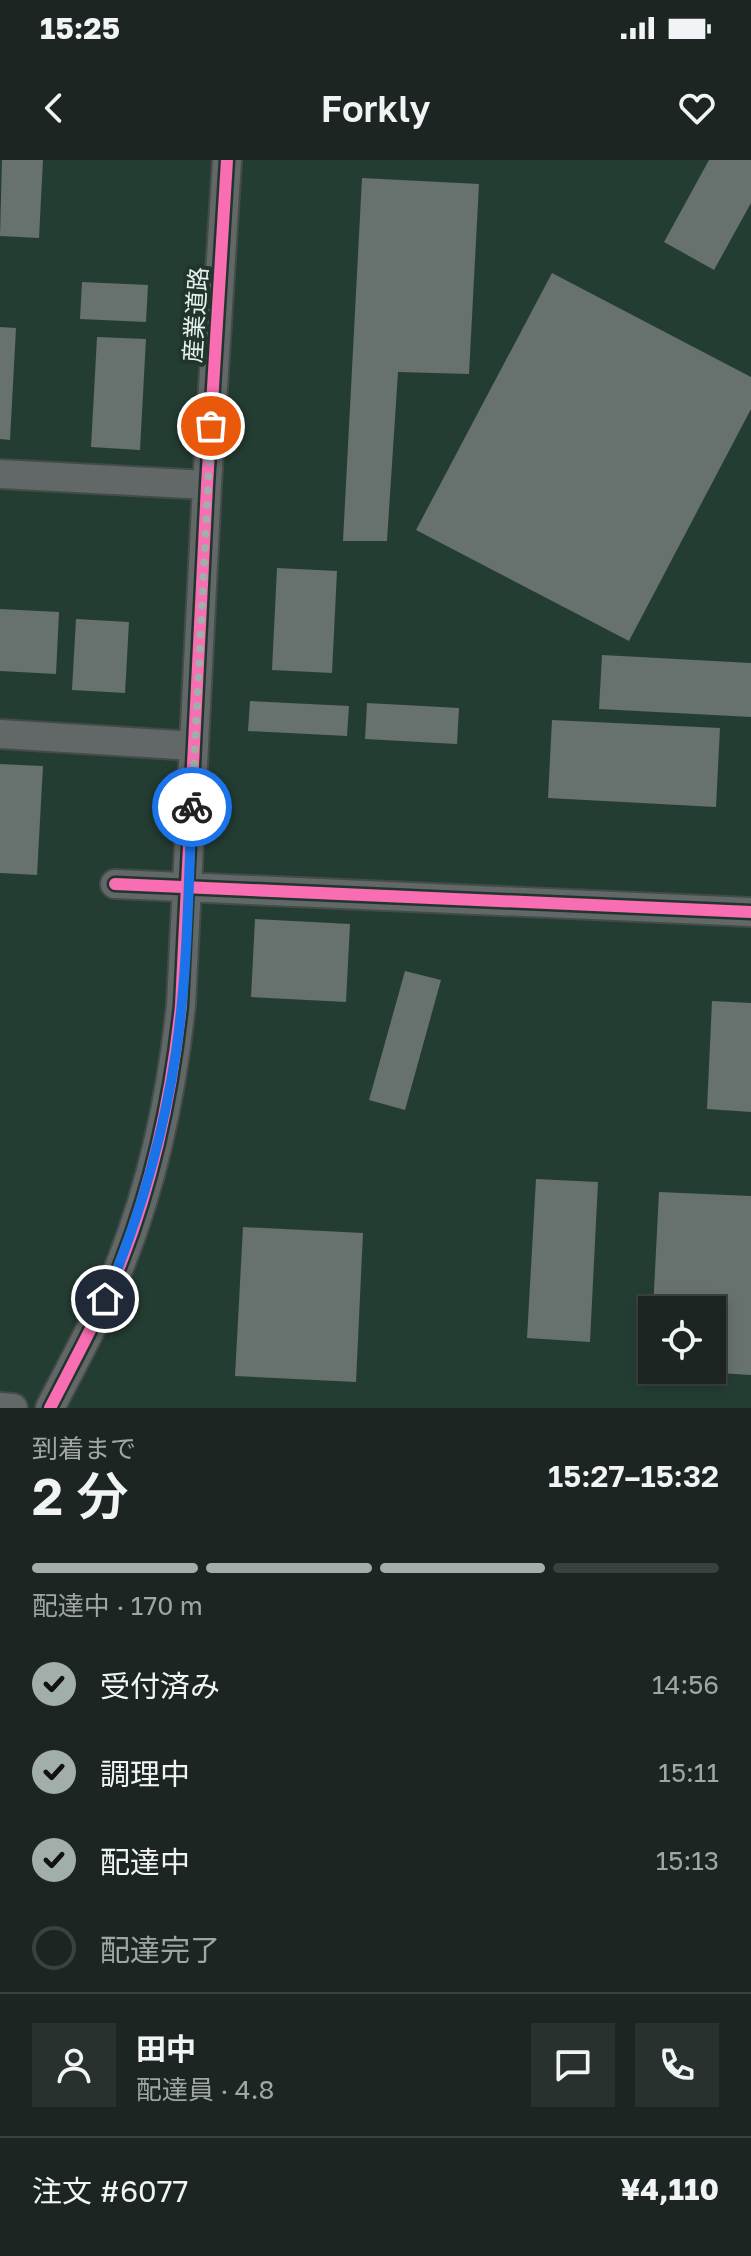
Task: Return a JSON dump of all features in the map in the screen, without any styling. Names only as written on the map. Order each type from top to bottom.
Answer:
[{"type":"street","name":"産業道路","points":[[50,1408],[122,1261],[147,1184],[176,1050],[188,886],[207,485],[227,160]]},
{"type":"street","points":[[0,474],[207,485]]},
{"type":"street","points":[[0,734],[194,746]]},
{"type":"street","points":[[115,884],[751,912]]},
{"type":"street","points":[[0,1407],[13,1408]]},
{"type":"shaded area","points":[[0,160],[751,160],[751,1408],[0,1408]]},
{"type":"building","points":[[2,160],[43,160],[39,238],[0,236]]},
{"type":"building","points":[[709,160],[751,160],[751,203],[714,270],[664,242]]},
{"type":"building","points":[[362,178],[479,184],[469,374],[398,372],[387,541],[343,541]]},
{"type":"building","points":[[552,273],[751,377],[751,409],[629,641],[416,530]]},
{"type":"building","points":[[82,282],[148,285],[146,322],[80,319]]},
{"type":"building","points":[[0,327],[16,328],[10,440],[0,439]]},
{"type":"building","points":[[97,337],[146,339],[140,450],[91,447]]},
{"type":"building","points":[[277,568],[337,571],[332,673],[272,670]]},
{"type":"building","points":[[0,609],[59,612],[56,674],[0,671]]},
{"type":"building","points":[[76,619],[129,622],[125,693],[72,690]]},
{"type":"building","points":[[602,655],[751,663],[751,717],[599,709]]},
{"type":"building","points":[[250,701],[349,706],[347,736],[248,731]]},
{"type":"building","points":[[367,703],[459,708],[457,744],[365,739]]},
{"type":"building","points":[[552,720],[720,728],[716,807],[548,798]]},
{"type":"building","points":[[0,764],[43,766],[37,875],[0,873]]},
{"type":"building","points":[[255,919],[350,924],[346,1002],[251,997]]},
{"type":"building","points":[[405,971],[441,980],[405,1110],[369,1100]]},
{"type":"building","points":[[712,1001],[751,1003],[751,1112],[707,1109]]},
{"type":"building","points":[[536,1179],[598,1182],[590,1342],[527,1338]]},
{"type":"building","points":[[659,1192],[751,1196],[751,1375],[726,1373],[726,1296],[654,1296]]},
{"type":"building","points":[[243,1227],[363,1233],[356,1382],[235,1376]]},
{"type":"cycle path","points":[[50,1408],[106,1298],[133,1229],[160,1134],[177,1037],[227,160]]},
{"type":"cycle path","points":[[115,884],[751,912]]},
{"type":"way so far","points":[[192,807],[211,426]]},
{"type":"route","points":[[105,1299],[135,1224],[169,1093],[181,1005],[192,807]]}]
